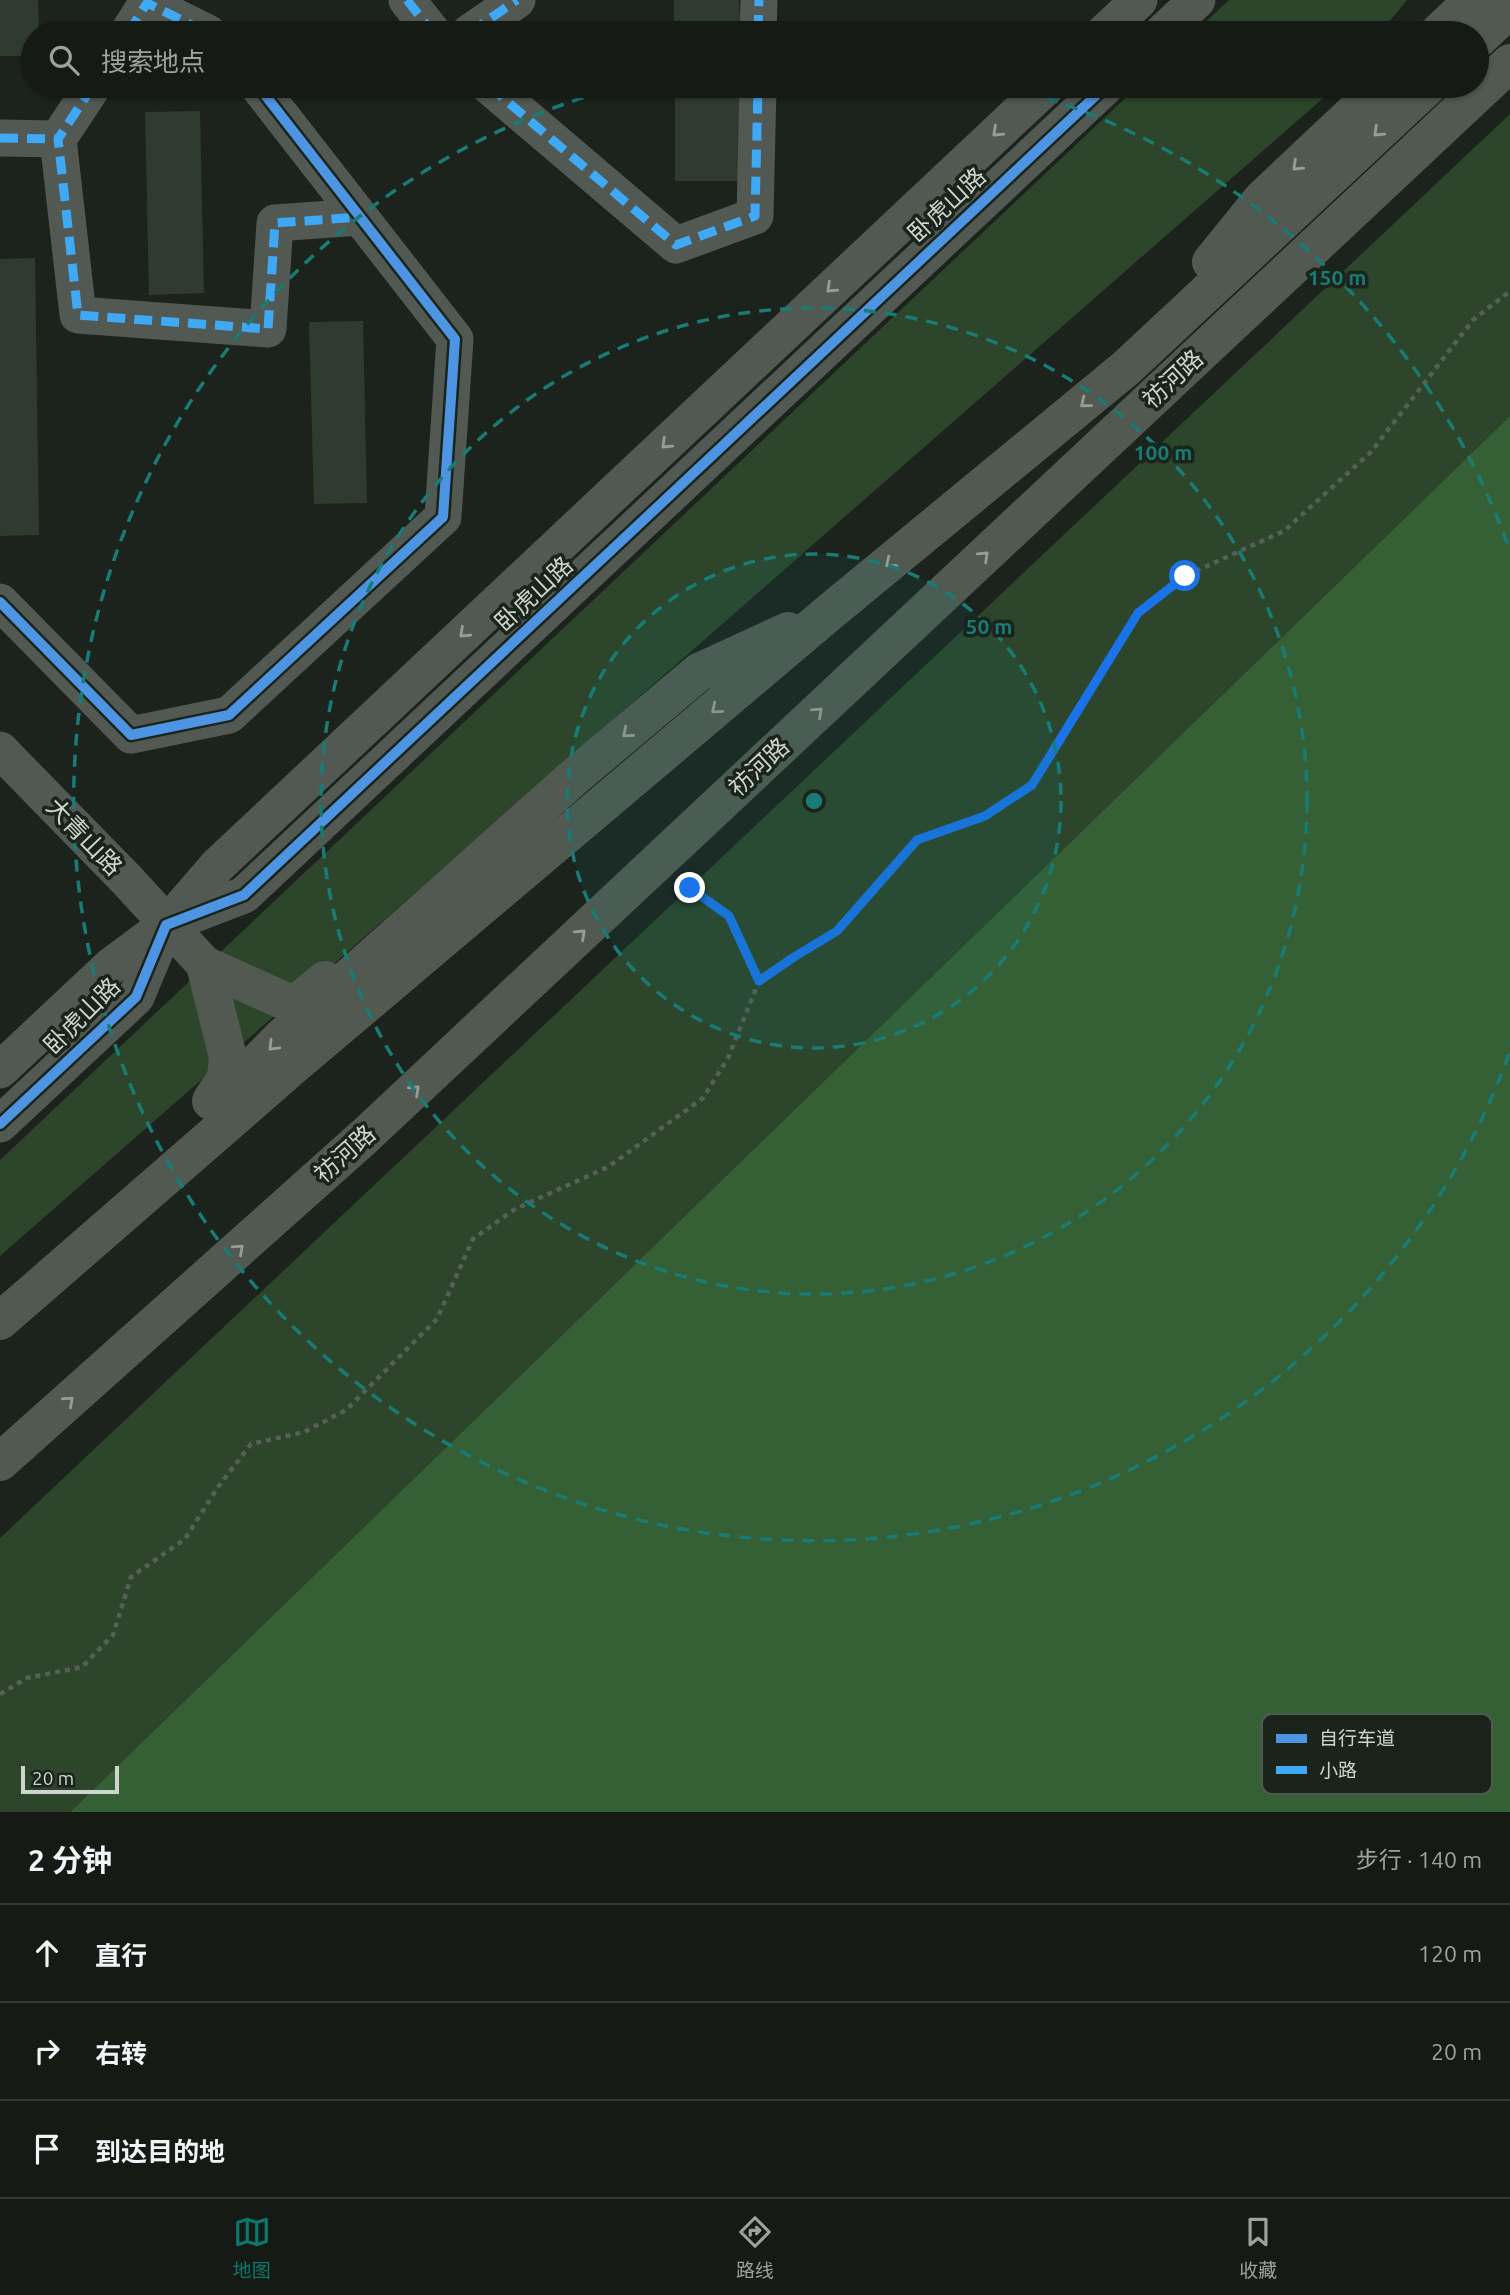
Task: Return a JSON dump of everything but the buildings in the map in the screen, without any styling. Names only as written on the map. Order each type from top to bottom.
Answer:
[{"type":"main road","points":[[1451,21],[1473,0]]},
{"type":"main road","points":[[1489,29],[1510,9]]},
{"type":"main road","name":"祊河路","points":[[1489,83],[1510,63]]},
{"type":"main road","points":[[1126,368],[1262,198],[1369,98]]},
{"type":"main road","name":"祊河路","points":[[0,1321],[293,1066],[831,611],[1126,368],[1415,98]]},
{"type":"main road","name":"祊河路","points":[[6,1458],[365,1136],[1473,98]]},
{"type":"main road","points":[[205,965],[289,1003],[302,999],[574,778],[699,672],[831,611]]},
{"type":"main road","points":[[0,1314],[281,1038],[574,778]]},
{"type":"main road","points":[[189,1131],[226,1078],[228,1057],[205,965]]},
{"type":"street","points":[[407,0],[424,21]]},
{"type":"street","points":[[486,21],[517,0]]},
{"type":"street","points":[[758,21],[759,0]]},
{"type":"street","points":[[1117,21],[1139,0]]},
{"type":"street","points":[[1175,21],[1197,0]]},
{"type":"street","points":[[135,21],[147,2],[184,21]]},
{"type":"street","points":[[85,98],[58,139],[78,315],[268,329],[275,223],[360,216]]},
{"type":"street","points":[[0,602],[131,735],[229,715],[443,517],[455,339],[267,98]]},
{"type":"street","points":[[503,98],[676,245],[755,216],[758,98]]},
{"type":"street","name":"卧虎山路","points":[[0,1070],[112,965],[166,925],[217,866],[1034,98]]},
{"type":"street","name":"卧虎山路","points":[[0,1124],[136,996],[166,925],[244,895],[1092,98]]},
{"type":"street","points":[[0,138],[58,139]]},
{"type":"street","name":"大青山路","points":[[0,750],[127,880],[205,965]]},
{"type":"path","points":[[0,1695],[27,1678],[82,1667],[113,1635],[131,1577],[186,1539],[218,1487],[251,1444],[304,1432],[346,1410],[437,1319],[473,1238],[515,1209],[608,1167],[703,1098],[728,1058],[759,981],[837,931],[917,840],[985,816],[1032,785],[1138,613],[1185,576],[1284,531],[1371,452],[1473,320],[1510,291]]},
{"type":"path","points":[[690,888],[729,916],[759,981]]},
{"type":"shaded area","points":[[1229,0],[1407,0],[1390,21],[1207,21]]},
{"type":"shaded area","points":[[1125,98],[1323,98],[0,1256],[0,1160]]},
{"type":"shaded area","points":[[1510,114],[1510,416],[70,1812],[0,1812],[0,1538]]},
{"type":"shaded area","points":[[1510,416],[1510,1812],[70,1812]]},
{"type":"marked path","points":[[407,0],[424,21]]},
{"type":"marked path","points":[[486,21],[517,0]]},
{"type":"marked path","points":[[758,21],[759,0]]},
{"type":"marked path","points":[[136,21],[147,3],[184,21]]},
{"type":"marked path","points":[[85,98],[58,139],[78,315],[268,329],[275,223],[360,217]]},
{"type":"marked path","points":[[503,98],[676,245],[755,216],[758,98]]},
{"type":"marked path","points":[[0,138],[58,139]]},
{"type":"cycle path","points":[[0,602],[131,735],[229,715],[443,517],[455,339],[267,98]]},
{"type":"cycle path","points":[[0,1124],[136,997],[166,925],[244,895],[1093,98]]},
{"type":"route","points":[[690,888],[729,916],[759,981],[837,931],[917,840],[985,816],[1032,785],[1138,613],[1185,576]]}]
